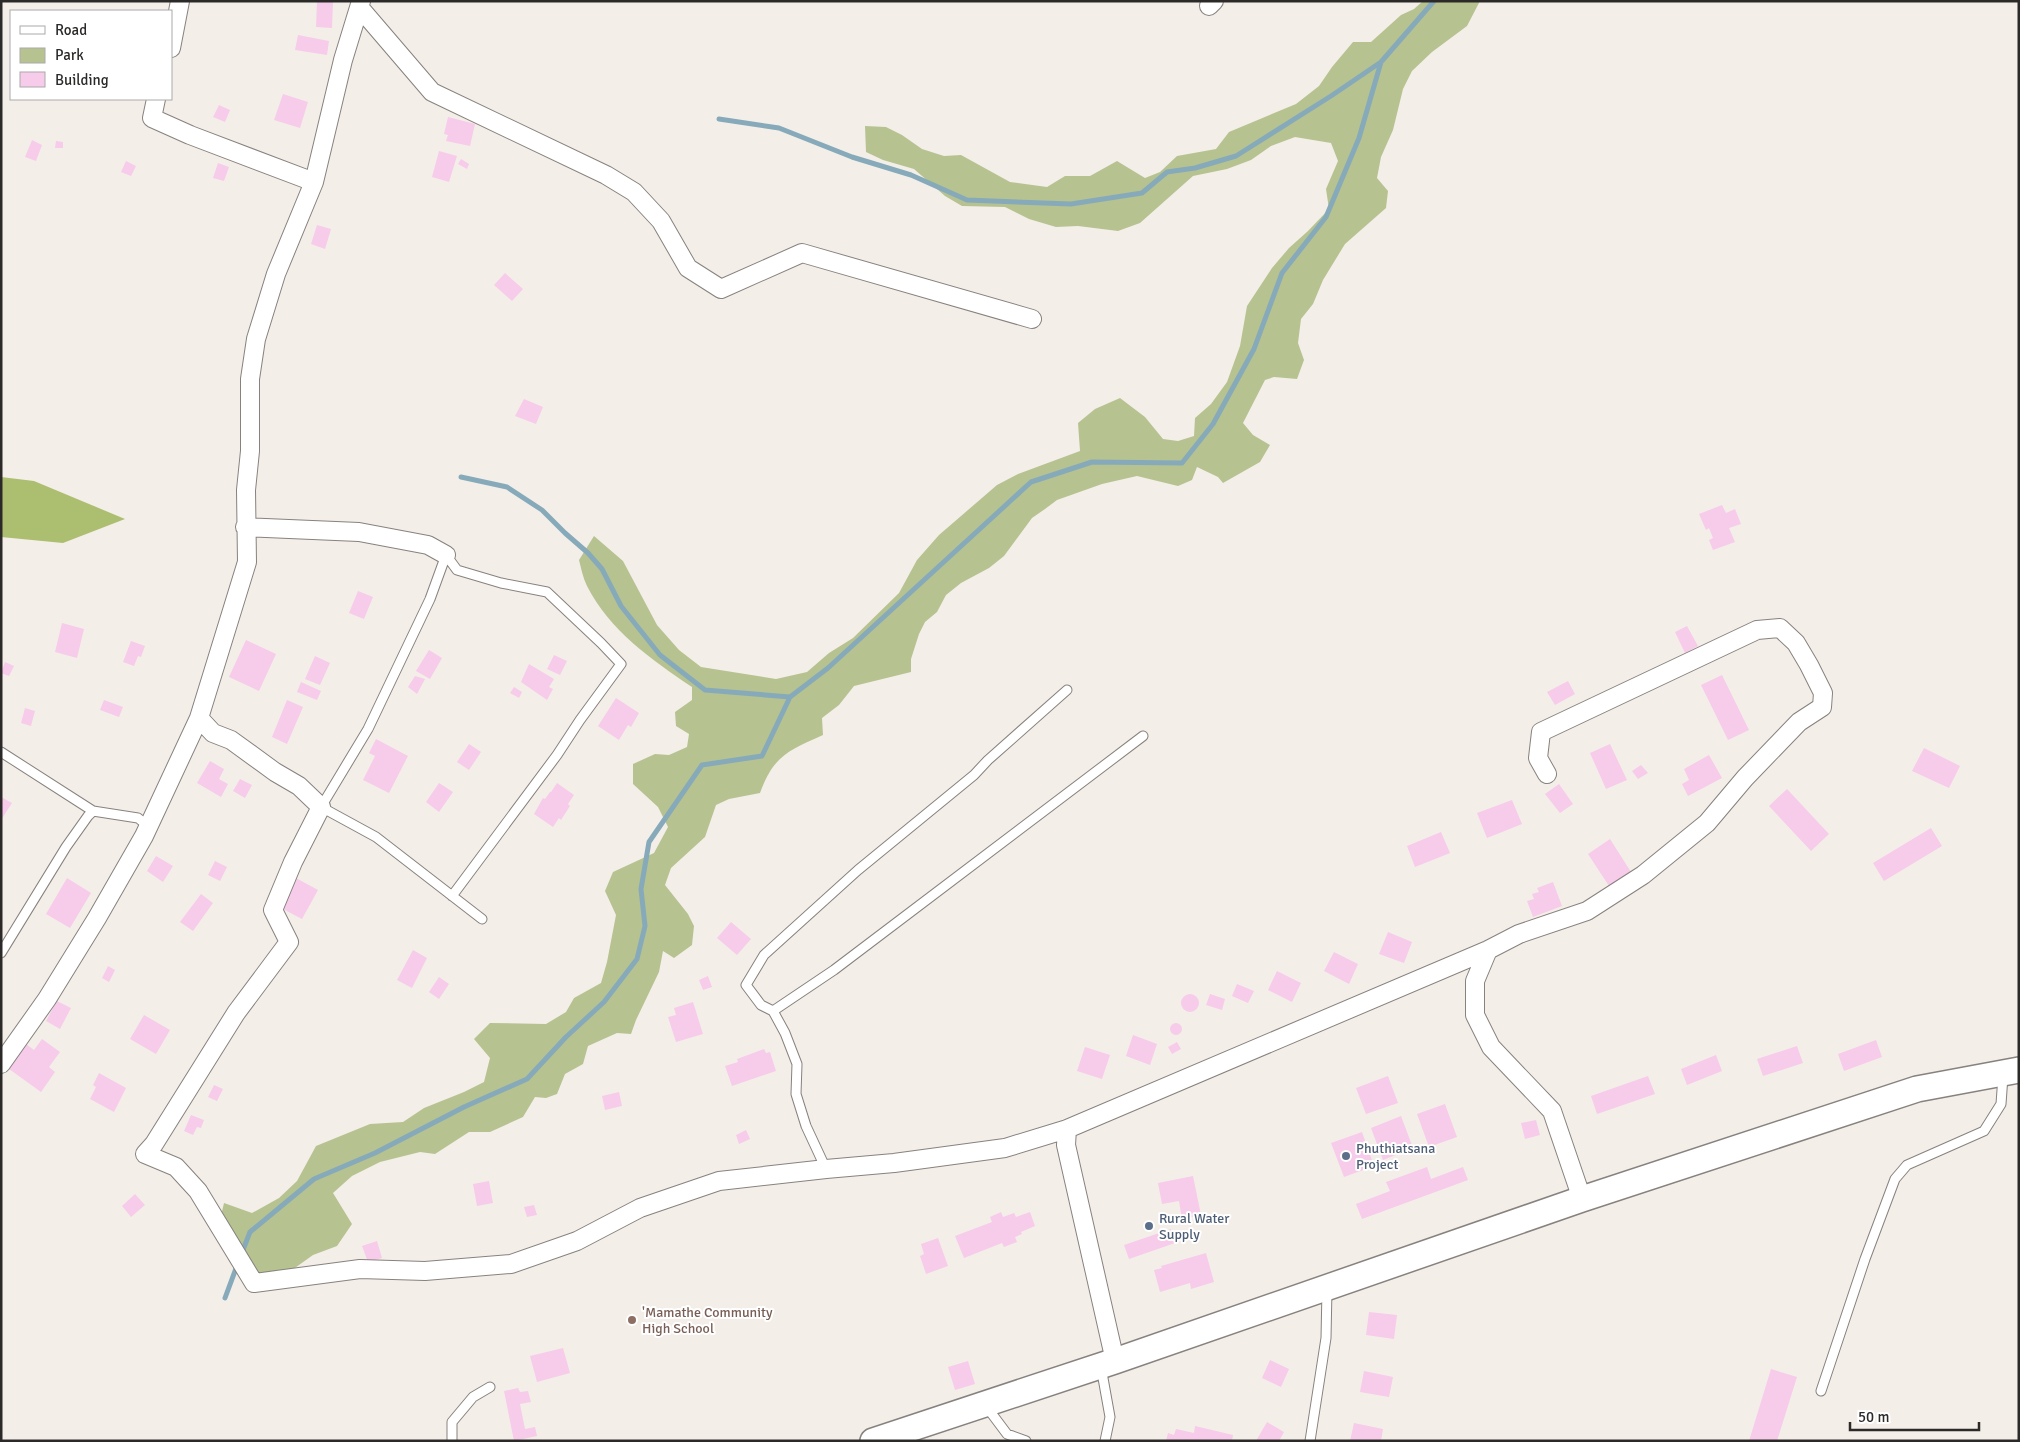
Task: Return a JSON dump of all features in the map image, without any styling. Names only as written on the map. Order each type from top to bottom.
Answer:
[{"type":"main road","points":[[873,1441],[1108,1363],[1582,1198],[1917,1089],[2011,1072]]},
{"type":"street","points":[[172,43],[180,1]]},
{"type":"street","points":[[1,1064],[46,999],[97,918],[144,836],[199,718],[247,562],[245,527],[250,451],[250,378],[256,339],[276,274],[314,182],[343,60],[360,5]]},
{"type":"street","points":[[360,5],[432,92],[606,176],[634,192],[661,221],[688,268],[720,288],[802,253],[1032,319]]},
{"type":"street","points":[[156,100],[152,118],[190,135],[314,182]]},
{"type":"street","points":[[245,527],[359,532],[428,545],[446,555]]},
{"type":"street","points":[[199,718],[213,733],[231,740],[299,786],[321,807],[293,862],[274,910],[289,942],[236,1013],[154,1144],[145,1154],[176,1167],[198,1190],[254,1284],[360,1269],[425,1271],[511,1264],[577,1241],[640,1208],[720,1180],[826,1168],[894,1164],[1005,1148],[1067,1129],[1488,950],[1519,934],[1587,911],[1643,875],[1707,823],[1745,778],[1799,722],[1822,707],[1823,693],[1796,643],[1780,628],[1757,630],[1541,732],[1538,758],[1547,774]]},
{"type":"street","points":[[1488,950],[1474,981],[1475,1015],[1491,1047],[1552,1110],[1582,1198]]},
{"type":"street","points":[[1067,1129],[1066,1145],[1108,1363]]},
{"type":"lane","points":[[446,555],[430,599],[368,729],[321,807],[376,837],[482,919]]},
{"type":"lane","points":[[446,555],[458,570],[501,583],[546,592],[602,643],[621,664],[580,720],[552,763],[452,896]]},
{"type":"lane","points":[[826,1168],[806,1126],[796,1094],[797,1064],[785,1033],[773,1011],[761,1005],[746,985],[764,955],[858,870],[974,775],[988,760],[1067,690]]},
{"type":"lane","points":[[773,1011],[834,970],[1143,736]]},
{"type":"lane","points":[[1,752],[93,811],[138,818],[148,826]]},
{"type":"lane","points":[[1,953],[66,847],[93,811]]},
{"type":"lane","points":[[1821,1391],[1865,1259],[1895,1179],[1907,1165],[1984,1131],[2001,1104],[2011,1072]]},
{"type":"lane","points":[[1310,1441],[1326,1338],[1327,1286]]},
{"type":"lane","points":[[1104,1441],[1110,1417],[1108,1363]]},
{"type":"lane","points":[[452,1441],[452,1422],[473,1397],[490,1387]]},
{"type":"lane","points":[[984,1404],[1007,1434],[1026,1441]]},
{"type":"green space","points":[[1423,1],[1480,1],[1467,26],[1432,52],[1412,71],[1403,89],[1393,130],[1381,157],[1377,178],[1388,191],[1386,208],[1345,244],[1323,280],[1313,304],[1301,319],[1298,343],[1304,360],[1297,379],[1274,377],[1265,380],[1243,423],[1253,435],[1270,445],[1260,462],[1223,483],[1218,477],[1197,467],[1192,480],[1178,486],[1137,476],[1102,484],[1057,500],[1032,518],[1004,556],[989,568],[961,583],[946,595],[937,612],[925,622],[919,634],[911,659],[911,672],[854,686],[839,705],[822,718],[823,735],[791,750],[777,762],[765,780],[760,793],[729,799],[716,805],[705,837],[671,868],[665,885],[688,914],[694,926],[692,945],[674,958],[663,951],[659,972],[631,1034],[617,1033],[588,1046],[583,1064],[565,1074],[557,1094],[546,1098],[535,1097],[523,1117],[490,1132],[469,1132],[435,1154],[420,1152],[380,1162],[352,1176],[333,1193],[352,1224],[337,1246],[313,1255],[292,1270],[260,1275],[231,1248],[220,1220],[224,1203],[252,1213],[279,1198],[297,1181],[316,1146],[370,1124],[403,1122],[424,1108],[484,1082],[490,1058],[474,1039],[490,1023],[546,1024],[566,1012],[574,998],[601,983],[616,915],[605,891],[613,872],[654,853],[668,827],[658,807],[633,784],[633,764],[655,754],[669,755],[687,747],[689,734],[676,726],[675,712],[692,700],[692,687],[633,643],[607,617],[596,602],[586,583],[579,560],[594,536],[623,561],[657,625],[679,650],[701,667],[776,679],[807,672],[829,653],[853,638],[899,593],[917,560],[939,535],[997,485],[1018,474],[1080,451],[1078,423],[1095,409],[1120,398],[1145,417],[1163,439],[1178,441],[1194,436],[1195,418],[1211,404],[1227,382],[1240,346],[1247,306],[1272,268],[1289,248],[1329,209],[1326,189],[1338,161],[1331,143],[1295,137],[1271,146],[1251,160],[1227,169],[1193,176],[1140,223],[1118,231],[1078,226],[1056,227],[1029,219],[1005,207],[962,206],[945,196],[914,169],[883,160],[866,152],[865,126],[886,127],[902,135],[922,149],[944,156],[961,155],[1010,182],[1047,187],[1065,176],[1090,176],[1117,161],[1145,178],[1160,172],[1177,156],[1216,149],[1229,132],[1296,104],[1319,86],[1353,42],[1371,42],[1401,15],[1414,9]]},
{"type":"green space","points":[[1,477],[34,481],[125,519],[63,543],[1,537]]},
{"type":"building","points":[[317,1],[333,1],[332,28],[316,27]]},
{"type":"building","points":[[298,35],[329,41],[327,55],[295,50]]},
{"type":"building","points":[[283,94],[308,102],[300,128],[274,120]]},
{"type":"building","points":[[219,105],[230,110],[225,122],[213,117]]},
{"type":"building","points":[[448,117],[475,124],[470,146],[446,141],[448,135],[444,134]]},
{"type":"building","points":[[32,140],[42,145],[36,161],[25,157]]},
{"type":"building","points":[[56,141],[63,142],[63,148],[55,148]]},
{"type":"building","points":[[439,151],[457,156],[449,182],[432,177]]},
{"type":"building","points":[[461,159],[469,164],[467,169],[458,164]]},
{"type":"building","points":[[126,161],[136,166],[131,176],[121,172]]},
{"type":"building","points":[[218,163],[229,167],[224,181],[213,178]]},
{"type":"building","points":[[317,225],[331,229],[325,249],[311,244]]},
{"type":"building","points":[[505,273],[523,289],[512,301],[494,285]]},
{"type":"building","points":[[524,399],[543,407],[536,424],[515,416]]},
{"type":"building","points":[[1722,505],[1726,513],[1735,509],[1741,524],[1729,528],[1735,542],[1713,550],[1709,540],[1713,538],[1709,528],[1706,530],[1699,514]]},
{"type":"building","points":[[358,591],[373,597],[364,619],[349,613]]},
{"type":"building","points":[[62,623],[84,629],[77,658],[55,652]]},
{"type":"building","points":[[1687,626],[1698,646],[1685,653],[1675,632]]},
{"type":"building","points":[[246,640],[276,654],[259,691],[229,677]]},
{"type":"building","points":[[131,641],[145,646],[141,657],[138,656],[134,666],[123,662]]},
{"type":"building","points":[[429,650],[442,658],[430,679],[416,671]]},
{"type":"building","points":[[554,655],[567,661],[560,675],[547,669]]},
{"type":"building","points":[[315,656],[330,663],[320,685],[305,679]]},
{"type":"building","points":[[5,662],[14,666],[9,676],[1,673]]},
{"type":"building","points":[[529,664],[554,679],[549,687],[553,689],[547,700],[521,682]]},
{"type":"building","points":[[1722,675],[1749,730],[1728,740],[1701,685]]},
{"type":"building","points":[[415,676],[425,679],[417,694],[408,687]]},
{"type":"building","points":[[1568,681],[1575,694],[1555,705],[1547,692]]},
{"type":"building","points":[[301,682],[321,691],[317,700],[297,692]]},
{"type":"building","points":[[514,687],[522,692],[519,698],[510,693]]},
{"type":"building","points":[[616,698],[639,713],[631,727],[628,725],[619,740],[598,726]]},
{"type":"building","points":[[104,700],[123,707],[119,717],[100,710]]},
{"type":"building","points":[[287,700],[303,707],[287,744],[272,737]]},
{"type":"building","points":[[25,708],[35,711],[31,726],[21,723]]},
{"type":"building","points":[[376,739],[408,756],[389,793],[363,780],[375,756],[369,753]]},
{"type":"building","points":[[469,744],[481,752],[469,770],[457,762]]},
{"type":"building","points":[[1610,744],[1627,780],[1606,789],[1590,753]]},
{"type":"building","points":[[1924,748],[1960,766],[1949,788],[1912,771]]},
{"type":"building","points":[[1709,755],[1722,778],[1688,796],[1682,784],[1689,780],[1684,769]]},
{"type":"building","points":[[210,761],[224,769],[219,779],[228,784],[221,797],[197,783]]},
{"type":"building","points":[[1641,765],[1648,773],[1638,779],[1632,771]]},
{"type":"building","points":[[240,779],[252,785],[245,798],[233,791]]},
{"type":"building","points":[[439,783],[453,792],[439,812],[426,802]]},
{"type":"building","points":[[557,783],[574,795],[568,804],[570,806],[561,820],[559,818],[553,827],[534,814],[543,798],[545,799]]},
{"type":"building","points":[[1559,784],[1573,804],[1560,813],[1545,794]]},
{"type":"building","points":[[1787,789],[1829,834],[1811,851],[1769,806]]},
{"type":"building","points":[[1,797],[12,803],[1,820]]},
{"type":"building","points":[[1512,800],[1522,824],[1487,838],[1477,813]]},
{"type":"building","points":[[1931,828],[1942,846],[1884,881],[1873,863]]},
{"type":"building","points":[[1441,832],[1450,853],[1415,867],[1407,846]]},
{"type":"building","points":[[1610,839],[1631,872],[1609,886],[1588,854]]},
{"type":"building","points":[[156,856],[173,866],[163,882],[147,871]]},
{"type":"building","points":[[215,861],[227,867],[220,881],[208,875]]},
{"type":"building","points":[[67,878],[91,893],[70,928],[46,914]]},
{"type":"building","points":[[296,878],[318,890],[302,919],[281,908]]},
{"type":"building","points":[[1553,882],[1562,906],[1533,917],[1527,901],[1534,899],[1532,894],[1539,892],[1537,888]]},
{"type":"building","points":[[201,894],[213,903],[193,931],[180,922]]},
{"type":"building","points":[[731,922],[751,939],[737,955],[717,938]]},
{"type":"building","points":[[1388,932],[1412,942],[1404,963],[1379,954]]},
{"type":"building","points":[[413,950],[427,958],[412,988],[397,980]]},
{"type":"building","points":[[1334,952],[1358,964],[1349,984],[1324,971]]},
{"type":"building","points":[[108,966],[115,970],[109,982],[102,978]]},
{"type":"building","points":[[1277,971],[1301,983],[1292,1002],[1268,990]]},
{"type":"building","points":[[708,976],[712,987],[703,990],[699,980]]},
{"type":"building","points":[[439,977],[449,984],[439,999],[429,992]]},
{"type":"building","points":[[1237,984],[1254,991],[1248,1003],[1232,996]]},
{"type":"building","points":[[1190,994],[1196,997],[1199,1003],[1196,1009],[1190,1012],[1184,1009],[1181,1003],[1184,997]]},
{"type":"building","points":[[1210,994],[1225,999],[1222,1010],[1206,1005]]},
{"type":"building","points":[[57,1001],[71,1008],[60,1029],[46,1021]]},
{"type":"building","points":[[693,1002],[703,1034],[676,1042],[668,1017],[676,1015],[674,1008]]},
{"type":"building","points":[[144,1015],[170,1030],[156,1054],[130,1039]]},
{"type":"building","points":[[1176,1023],[1182,1029],[1176,1035],[1170,1029]]},
{"type":"building","points":[[1133,1035],[1157,1044],[1150,1065],[1126,1056]]},
{"type":"building","points":[[42,1039],[60,1052],[49,1067],[55,1072],[41,1092],[9,1069],[26,1044],[34,1050]]},
{"type":"building","points":[[1876,1040],[1882,1057],[1844,1071],[1838,1054]]},
{"type":"building","points":[[1177,1042],[1181,1049],[1172,1054],[1168,1047]]},
{"type":"building","points":[[1797,1046],[1803,1063],[1763,1076],[1757,1059]]},
{"type":"building","points":[[1085,1047],[1110,1055],[1102,1079],[1077,1071]]},
{"type":"building","points":[[764,1049],[766,1053],[770,1052],[776,1071],[732,1086],[725,1066],[738,1062],[737,1059]]},
{"type":"building","points":[[1716,1055],[1722,1071],[1687,1085],[1681,1069]]},
{"type":"building","points":[[99,1073],[126,1088],[114,1112],[90,1099],[96,1087],[93,1085]]},
{"type":"building","points":[[1388,1076],[1398,1103],[1366,1114],[1356,1088]]},
{"type":"building","points":[[1648,1076],[1655,1094],[1597,1114],[1591,1096]]},
{"type":"building","points":[[214,1085],[223,1089],[217,1101],[208,1097]]},
{"type":"building","points":[[619,1092],[622,1106],[605,1110],[602,1096]]},
{"type":"building","points":[[1445,1104],[1457,1137],[1429,1147],[1417,1114]]},
{"type":"building","points":[[191,1115],[204,1120],[201,1128],[197,1127],[193,1135],[184,1131]]},
{"type":"building","points":[[1401,1116],[1413,1148],[1383,1160],[1371,1128]]},
{"type":"building","points":[[1536,1120],[1540,1135],[1525,1139],[1521,1123]]},
{"type":"building","points":[[746,1130],[750,1139],[739,1144],[736,1135]]},
{"type":"building","points":[[1362,1132],[1374,1166],[1344,1177],[1331,1143]]},
{"type":"building","points":[[1427,1167],[1431,1179],[1463,1167],[1468,1180],[1362,1219],[1356,1204],[1390,1191],[1386,1182]]},
{"type":"building","points":[[1193,1176],[1201,1215],[1182,1219],[1179,1201],[1162,1204],[1158,1183]]},
{"type":"building","points":[[489,1181],[493,1203],[477,1206],[473,1184]]},
{"type":"building","points":[[135,1194],[145,1205],[131,1217],[122,1206]]},
{"type":"building","points":[[534,1205],[537,1215],[527,1217],[524,1207]]},
{"type":"building","points":[[1001,1212],[1003,1217],[1014,1213],[1016,1217],[1030,1212],[1035,1226],[1015,1237],[1017,1242],[1004,1247],[1002,1243],[964,1258],[955,1236],[992,1222],[990,1217]]},
{"type":"building","points":[[1171,1229],[1175,1243],[1129,1259],[1124,1245]]},
{"type":"building","points":[[938,1238],[948,1266],[926,1274],[920,1256],[924,1254],[921,1244]]},
{"type":"building","points":[[377,1241],[382,1258],[368,1262],[362,1246]]},
{"type":"building","points":[[1206,1253],[1214,1282],[1191,1289],[1190,1283],[1160,1292],[1154,1270],[1162,1268],[1161,1266]]},
{"type":"building","points":[[1369,1312],[1397,1315],[1394,1339],[1366,1335]]},
{"type":"building","points":[[563,1348],[570,1373],[537,1382],[530,1356]]},
{"type":"building","points":[[1270,1360],[1289,1369],[1281,1387],[1262,1378]]},
{"type":"building","points":[[968,1361],[975,1384],[955,1390],[948,1367]]},
{"type":"building","points":[[1771,1369],[1797,1377],[1777,1441],[1749,1441]]},
{"type":"building","points":[[1364,1371],[1393,1377],[1389,1397],[1360,1392]]},
{"type":"building","points":[[518,1388],[520,1392],[528,1391],[531,1402],[520,1404],[525,1429],[535,1427],[537,1436],[514,1441],[504,1391]]},
{"type":"building","points":[[1267,1422],[1284,1432],[1279,1441],[1256,1441]]},
{"type":"building","points":[[1354,1423],[1383,1429],[1381,1441],[1350,1441]]},
{"type":"building","points":[[1195,1426],[1233,1435],[1232,1441],[1166,1441],[1168,1433],[1174,1435],[1176,1429],[1194,1433]]},
{"type":"waterway","points":[[241,1255],[250,1232],[314,1179],[375,1153],[464,1107],[527,1079],[566,1037],[604,1002],[637,959],[645,926],[641,889],[649,842],[702,765],[762,756],[790,697],[828,668],[1031,482],[1092,462],[1182,463],[1213,424],[1254,349],[1282,273],[1326,217],[1359,138],[1381,62],[1434,1]]},
{"type":"waterway","points":[[719,119],[779,128],[852,157],[911,175],[967,200],[1071,204],[1142,193],[1167,172],[1195,168],[1236,156],[1381,62]]},
{"type":"waterway","points":[[461,477],[507,487],[542,510],[588,553],[602,569],[621,606],[660,655],[705,690],[790,697]]},
{"type":"waterway","points":[[225,1298],[238,1263]]},
{"type":"place","name":"Phuthiatsana Project","points":[[1346,1156]]},
{"type":"place","name":"Rural Water Supply","points":[[1149,1226]]},
{"type":"place","name":"'Mamathe Community High School","points":[[632,1320]]}]
